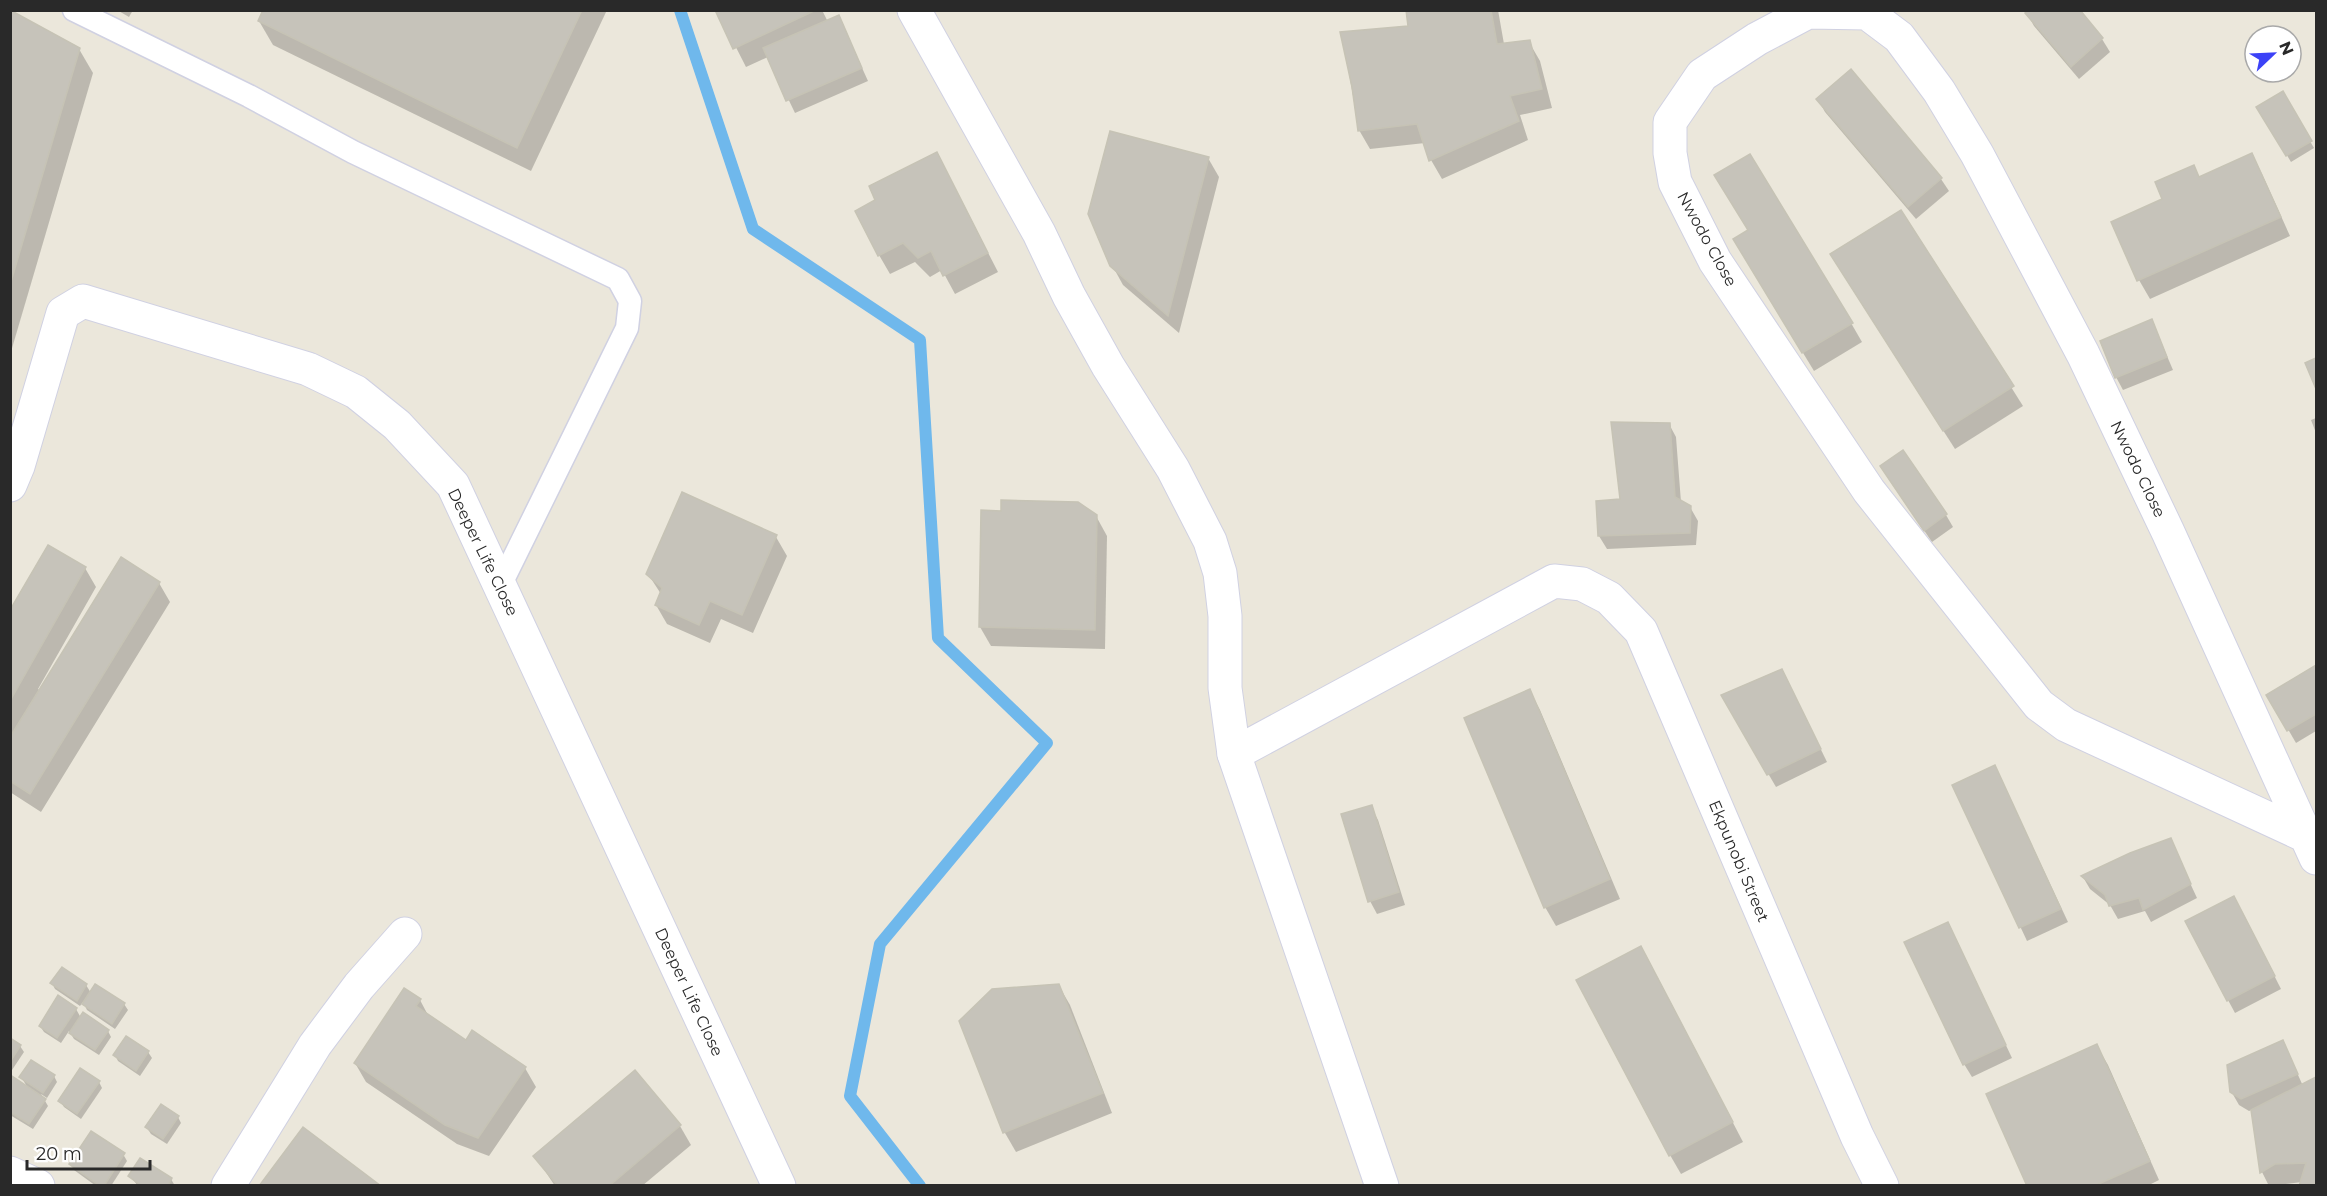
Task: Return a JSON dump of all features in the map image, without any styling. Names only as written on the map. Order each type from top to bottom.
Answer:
[{"type":"street","points":[[914,10],[1039,233],[1074,306],[1108,366],[1173,469],[1210,541],[1220,573],[1223,594],[1225,688],[1234,754],[1382,1185]]},
{"type":"street","name":"Nwodo Close","points":[[1808,12],[1867,13],[1899,37],[1939,91],[1977,154],[2083,354],[2168,532],[2311,847],[2066,725],[2039,705],[1884,509],[1715,261],[1675,182],[1670,153],[1670,122],[1702,75],[1758,39],[1808,12]]},
{"type":"street","name":"Deeper Life Close","points":[[10,485],[18,466],[63,313],[83,301],[308,369],[356,392],[397,424],[453,486],[779,1185]]},
{"type":"street","name":"Ekpunobi Street","points":[[1234,754],[1554,581],[1582,584],[1609,598],[1641,632],[1848,1115],[1882,1185]]},
{"type":"street","points":[[228,1185],[315,1045],[359,986],[405,934]]},
{"type":"street","points":[[10,1173],[38,1185]]},
{"type":"lane","points":[[74,10],[249,96],[353,152],[618,279],[630,301],[627,328],[500,586]]},
{"type":"building","points":[[10,10],[80,48],[10,285]]},
{"type":"building","points":[[263,10],[582,10],[517,148],[258,21]]},
{"type":"building","points":[[715,10],[816,10],[733,49]]},
{"type":"building","points":[[1406,10],[1491,10],[1497,44],[1530,40],[1542,89],[1510,96],[1519,121],[1429,161],[1417,124],[1358,131],[1352,87],[1340,32],[1408,26]]},
{"type":"building","points":[[2028,10],[2080,10],[2103,38],[2071,67],[2025,13]]},
{"type":"building","points":[[839,15],[862,68],[786,101],[763,48]]},
{"type":"building","points":[[1851,69],[1942,178],[1908,207],[1816,99]]},
{"type":"building","points":[[2283,91],[2312,141],[2286,156],[2256,107]]},
{"type":"building","points":[[1110,131],[1209,157],[1168,316],[1110,266],[1088,214]]},
{"type":"building","points":[[937,152],[988,253],[943,276],[931,251],[918,258],[903,243],[878,256],[855,211],[875,200],[869,186]]},
{"type":"building","points":[[2252,153],[2281,217],[2137,281],[2111,222],[2162,199],[2155,182],[2194,165],[2199,177]]},
{"type":"building","points":[[1750,154],[1853,323],[1802,353],[1733,239],[1748,230],[1714,175]]},
{"type":"building","points":[[1901,210],[2014,386],[1943,431],[1830,254]]},
{"type":"building","points":[[2152,319],[2167,357],[2115,378],[2100,341]]},
{"type":"building","points":[[2316,358],[2316,389],[2305,363]]},
{"type":"building","points":[[1611,422],[1670,423],[1675,497],[1691,506],[1690,533],[1598,536],[1596,501],[1620,499]]},
{"type":"building","points":[[1903,450],[1947,514],[1924,531],[1880,466]]},
{"type":"building","points":[[682,492],[777,535],[742,615],[710,601],[699,625],[655,605],[662,588],[646,574]]},
{"type":"building","points":[[1001,500],[1078,502],[1097,515],[1095,630],[979,627],[981,510],[1001,511]]},
{"type":"building","points":[[48,545],[86,567],[10,701],[10,610]]},
{"type":"building","points":[[121,557],[160,582],[30,794],[10,781],[10,737]]},
{"type":"building","points":[[2316,665],[2316,714],[2287,731],[2266,695]]},
{"type":"building","points":[[1782,669],[1821,749],[1767,775],[1721,695]]},
{"type":"building","points":[[1530,689],[1610,879],[1544,908],[1464,718]]},
{"type":"building","points":[[1995,765],[2061,909],[2019,928],[1952,785]]},
{"type":"building","points":[[1372,805],[1399,892],[1368,902],[1341,814]]},
{"type":"building","points":[[2171,838],[2191,884],[2143,910],[2139,898],[2109,906],[2105,895],[2081,876],[2130,853]]},
{"type":"building","points":[[2234,896],[2275,976],[2227,1001],[2185,921]]},
{"type":"building","points":[[1948,922],[2006,1045],[1963,1065],[1904,942]]},
{"type":"building","points":[[1641,946],[1733,1122],[1669,1156],[1576,980]]},
{"type":"building","points":[[62,967],[87,984],[77,1001],[50,983]]},
{"type":"building","points":[[95,984],[125,1003],[112,1024],[82,1004]]},
{"type":"building","points":[[1059,984],[1103,1093],[1003,1133],[959,1021],[992,989]]},
{"type":"building","points":[[404,988],[421,999],[416,1006],[466,1040],[472,1030],[526,1067],[478,1138],[445,1125],[354,1063]]},
{"type":"building","points":[[58,995],[77,1008],[57,1038],[39,1026]]},
{"type":"building","points":[[83,1012],[109,1030],[95,1050],[69,1033]]},
{"type":"building","points":[[126,1036],[149,1051],[136,1071],[113,1055]]},
{"type":"building","points":[[10,1038],[21,1045],[10,1062]]},
{"type":"building","points":[[2283,1040],[2298,1074],[2241,1099],[2230,1092],[2227,1065]]},
{"type":"building","points":[[2097,1044],[2150,1161],[2094,1186],[2027,1186],[1986,1094]]},
{"type":"building","points":[[31,1060],[55,1075],[43,1093],[19,1077]]},
{"type":"building","points":[[80,1068],[100,1081],[77,1114],[58,1101]]},
{"type":"building","points":[[635,1070],[681,1125],[609,1186],[558,1186],[533,1156]]},
{"type":"building","points":[[12,1076],[46,1099],[29,1124],[10,1112],[10,1079]]},
{"type":"building","points":[[2316,1077],[2316,1186],[2299,1186],[2306,1163],[2275,1164],[2260,1173],[2251,1110]]},
{"type":"building","points":[[161,1104],[179,1116],[163,1139],[145,1127]]},
{"type":"building","points":[[303,1127],[381,1186],[259,1186]]},
{"type":"building","points":[[91,1131],[125,1153],[104,1186],[100,1186],[69,1164]]},
{"type":"building","points":[[140,1158],[172,1178],[168,1186],[142,1186],[128,1176]]},
{"type":"waterway","points":[[680,10],[753,229],[920,340],[938,638],[1047,743],[880,944],[850,1096],[920,1186]]}]
